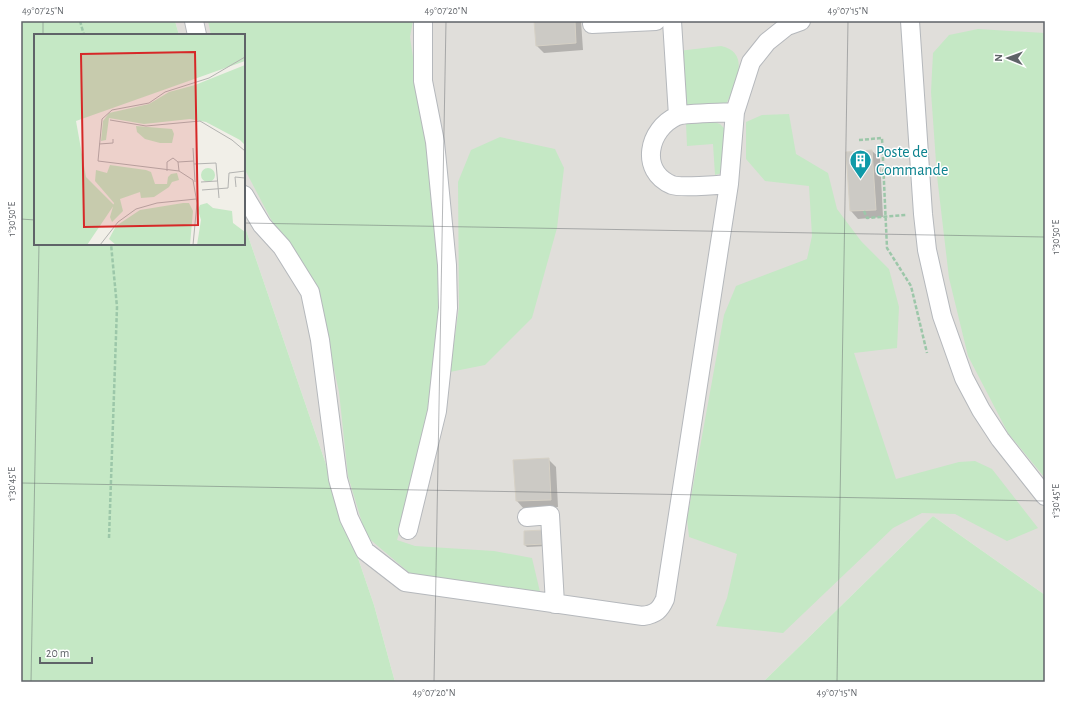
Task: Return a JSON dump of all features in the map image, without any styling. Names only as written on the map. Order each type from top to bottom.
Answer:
[{"type":"street","points":[[194,21],[197,34]]},
{"type":"street","points":[[408,530],[436,411],[448,308],[448,266],[435,142],[423,80],[423,21]]},
{"type":"street","points":[[592,24],[656,21]]},
{"type":"street","points":[[672,21],[678,116]]},
{"type":"street","points":[[245,197],[262,225],[282,247],[310,292],[320,340],[338,479],[349,518],[365,551],[405,582],[643,616],[653,615],[660,610],[665,599],[730,184],[735,112],[751,62],[767,42],[787,26],[801,21]]},
{"type":"street","points":[[910,21],[923,214],[927,250],[942,316],[964,378],[981,410],[1000,439],[1045,496]]},
{"type":"street","points":[[730,184],[673,186],[663,180],[656,171],[652,165],[650,156],[658,131],[678,116],[735,112]]},
{"type":"street","points":[[528,517],[550,515],[555,604]]},
{"type":"path","points":[[80,21],[84,34]]},
{"type":"path","points":[[859,140],[882,138],[887,248],[911,286],[927,353]]},
{"type":"path","points":[[864,211],[867,218],[923,214]]},
{"type":"path","points":[[108,538],[117,307],[111,245]]},
{"type":"shaded area","points":[[175,21],[1045,21],[1045,595],[933,516],[763,682],[395,682],[374,605],[245,227],[245,34],[179,34]]},
{"type":"green space","points":[[21,21],[175,21],[179,34],[34,34],[34,245],[245,245],[245,227],[374,605],[395,682],[21,682]]},
{"type":"green space","points":[[208,21],[413,21],[410,37],[427,152],[441,263],[440,324],[419,465],[397,540],[415,546],[494,551],[532,558],[540,592],[412,575],[366,536],[348,476],[339,392],[317,290],[275,227],[245,170],[245,34],[211,34]]},
{"type":"green space","points":[[978,29],[1045,33],[1045,478],[1008,433],[968,356],[949,278],[937,176],[931,92],[933,53],[949,35]]},
{"type":"green space","points":[[721,46],[730,50],[736,55],[739,63],[737,80],[726,104],[684,108],[678,51]]},
{"type":"green space","points":[[789,114],[796,154],[828,173],[837,209],[861,241],[889,269],[899,307],[897,348],[854,353],[896,479],[959,462],[975,461],[992,469],[1038,528],[1007,541],[955,514],[922,513],[893,528],[783,633],[716,626],[727,598],[737,554],[689,537],[687,519],[724,315],[736,286],[807,259],[812,236],[809,186],[765,181],[746,159],[746,122],[762,115]]},
{"type":"green space","points":[[714,122],[720,124],[725,129],[722,173],[715,175],[713,144],[687,146],[686,124]]},
{"type":"green space","points":[[500,137],[555,149],[564,168],[557,228],[532,318],[485,365],[450,372],[459,307],[458,182],[471,150]]},
{"type":"green space","points":[[933,516],[1045,595],[1045,682],[763,682]]},
{"type":"building","points":[[534,21],[575,21],[576,43],[536,46]]},
{"type":"building","name":"Poste de Commande","points":[[872,150],[876,210],[850,211],[846,152]]},
{"type":"building","points":[[549,458],[551,500],[516,501],[513,460]]},
{"type":"building","points":[[544,530],[545,544],[524,545],[524,531]]},
{"type":"place","name":"Poste de Commande","points":[[861,180]]}]
